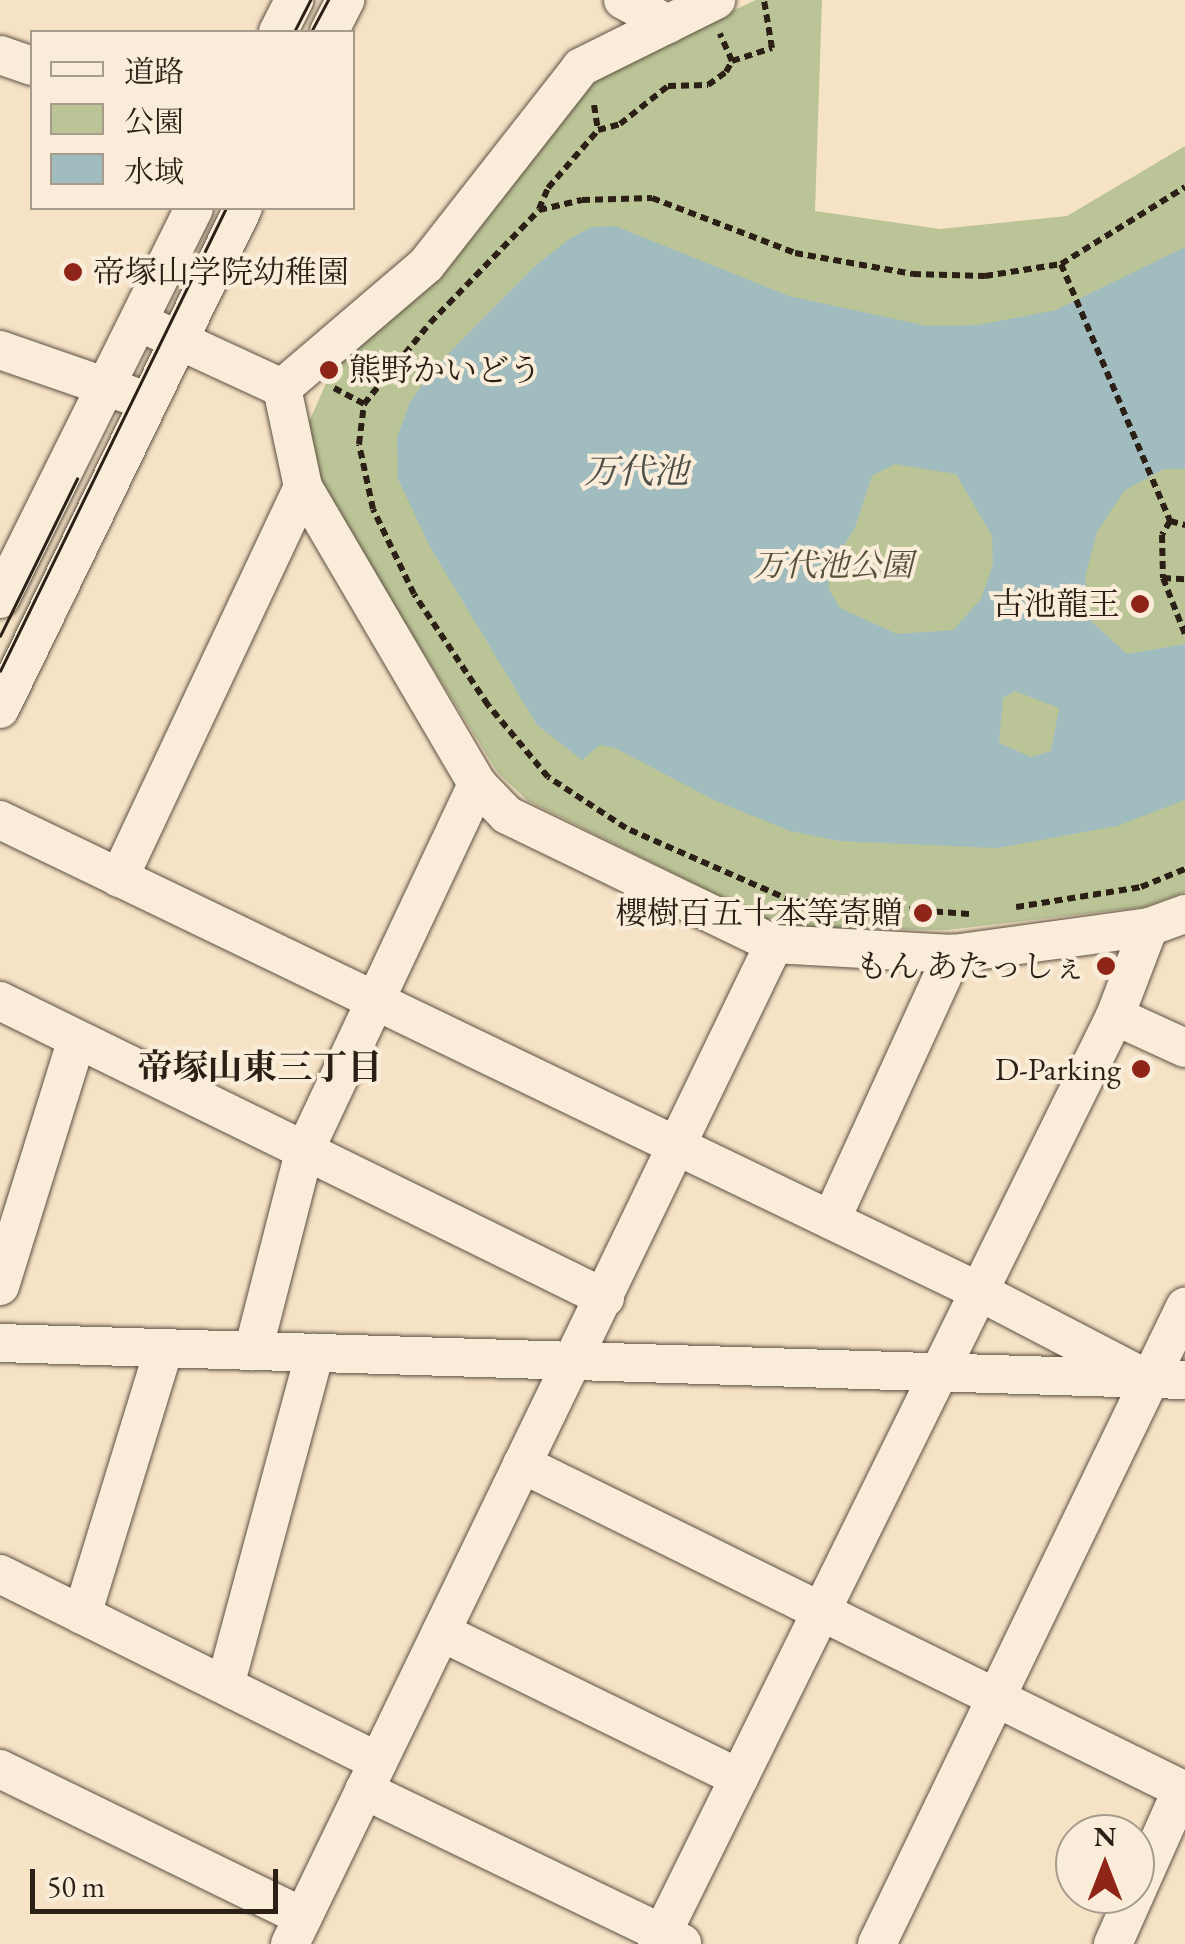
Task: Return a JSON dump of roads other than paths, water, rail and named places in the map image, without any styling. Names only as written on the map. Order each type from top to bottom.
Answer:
[{"type":"street","points":[[279,30],[294,0]]},
{"type":"street","points":[[330,30],[346,0]]},
{"type":"street","points":[[623,0],[668,24]]},
{"type":"street","points":[[282,388],[426,265],[581,67],[709,3]]},
{"type":"street","points":[[0,54],[30,65]]},
{"type":"street","points":[[0,599],[12,546],[108,384],[193,210]]},
{"type":"street","points":[[0,709],[242,210]]},
{"type":"street","points":[[139,322],[282,388]]},
{"type":"street","points":[[0,350],[108,384],[150,405]]},
{"type":"street","points":[[282,388],[303,487],[477,784],[507,815],[774,944],[953,954],[1144,902],[1185,914]]},
{"type":"street","points":[[120,878],[303,487]]},
{"type":"street","points":[[12,546],[68,571]]},
{"type":"street","points":[[254,1351],[304,1152],[477,784]]},
{"type":"street","points":[[0,820],[1167,1380]]},
{"type":"street","points":[[2,1581],[226,1682],[371,1776],[667,1940],[739,1778],[976,1290],[1116,1016],[1144,902]]},
{"type":"street","points":[[0,1769],[297,1931],[680,1147],[774,944]]},
{"type":"street","points":[[831,1220],[953,954]]},
{"type":"street","points":[[0,1002],[605,1298]]},
{"type":"street","points":[[1116,1016],[1185,1048]]},
{"type":"street","points":[[0,1286],[76,1042]]},
{"type":"street","points":[[877,1944],[995,1700],[1167,1380],[1185,1306]]},
{"type":"street","points":[[0,1343],[1167,1380]]},
{"type":"street","points":[[82,1615],[164,1348]]},
{"type":"street","points":[[226,1682],[315,1353]]},
{"type":"street","points":[[522,1464],[1184,1790],[1112,1944]]},
{"type":"street","points":[[441,1632],[739,1778]]},
{"type":"water","name":"万代池","points":[[615,226],[789,296],[927,326],[978,325],[1056,310],[1185,247],[1185,469],[1164,469],[1124,491],[1097,532],[1085,577],[1092,622],[1127,654],[1185,644],[1185,800],[1117,826],[997,848],[839,841],[790,831],[714,800],[615,748],[600,745],[582,760],[537,725],[430,547],[398,479],[397,438],[410,402],[433,369],[534,267],[569,239],[592,227]],"holes":[[[895,464],[956,474],[992,536],[993,564],[981,599],[953,630],[897,634],[840,608],[829,589],[828,571],[855,528],[872,476]],[[1015,691],[1059,708],[1051,751],[1031,757],[999,743],[1003,698]]]},
{"type":"tram line","points":[[295,30],[310,0]]},
{"type":"tram line","points":[[312,30],[328,0]]},
{"type":"tram line","points":[[0,671],[225,210]]},
{"type":"tram line","points":[[0,636],[77,479]]},
{"type":"place","name":"帝塚山学院幼稚園","points":[[73,272]]},
{"type":"place","name":"熊野かいどう","points":[[329,370]]},
{"type":"place","name":"古池龍王","points":[[1140,604]]},
{"type":"place","name":"櫻樹百五十本等寄贈","points":[[923,913]]},
{"type":"place","name":"もん あたっしぇ","points":[[1106,966]]},
{"type":"place","name":"D-Parking","points":[[1141,1069]]},
{"type":"district","name":"帝塚山東三丁目","points":[[260,1067]]},
{"type":"park label","name":"万代池公園","points":[[833,565]]}]
